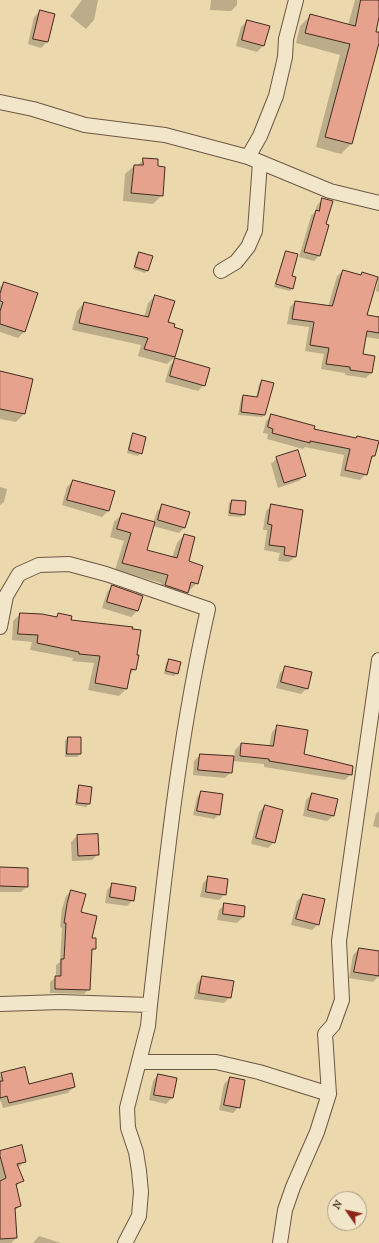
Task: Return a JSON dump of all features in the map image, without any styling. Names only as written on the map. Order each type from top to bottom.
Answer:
[{"type":"street","points":[[221,271],[236,262],[248,247],[255,230],[254,160],[260,136],[276,96],[285,57],[286,39],[296,0]]},
{"type":"street","points":[[0,102],[33,109],[85,125],[165,136],[254,160],[330,191],[379,203]]},
{"type":"street","points":[[0,627],[6,596],[19,574],[39,566],[69,564],[106,574],[208,609],[195,667],[175,794],[148,1026],[127,1108],[128,1128],[136,1152],[141,1192],[139,1216],[126,1243]]},
{"type":"street","points":[[280,1243],[287,1204],[303,1161],[317,1132],[329,1094],[325,1034],[333,1025],[342,1000],[339,941],[379,660]]},
{"type":"street","points":[[0,1004],[60,1002],[150,1005]]},
{"type":"street","points":[[139,1062],[216,1062],[259,1072],[329,1094]]},
{"type":"building","points":[[361,0],[379,0],[379,17],[376,32],[379,32],[379,43],[352,144],[325,137],[350,44],[305,33],[310,14],[355,26]]},
{"type":"building","points":[[40,10],[55,14],[48,42],[33,39]]},
{"type":"building","points":[[247,20],[270,26],[264,46],[242,40]]},
{"type":"building","points":[[143,158],[158,159],[158,166],[165,167],[163,196],[131,193],[134,165],[143,165]]},
{"type":"building","points":[[322,198],[333,201],[326,224],[329,225],[320,256],[304,252],[316,210],[319,211]]},
{"type":"building","points":[[286,251],[298,254],[292,276],[296,277],[293,289],[276,284]]},
{"type":"building","points":[[139,252],[153,256],[148,271],[135,267]]},
{"type":"building","points":[[343,270],[361,275],[362,272],[378,277],[367,315],[379,317],[379,333],[367,331],[363,354],[375,356],[372,373],[350,370],[350,367],[326,364],[329,348],[310,345],[314,322],[292,319],[295,301],[332,306]]},
{"type":"building","points":[[4,282],[38,293],[25,332],[0,324],[0,311],[3,302],[0,301],[0,294]]},
{"type":"building","points":[[155,295],[175,301],[168,322],[175,324],[174,327],[183,330],[175,357],[144,349],[148,338],[79,323],[84,302],[148,317]]},
{"type":"building","points":[[175,358],[210,368],[205,386],[170,376]]},
{"type":"building","points":[[0,371],[33,379],[25,414],[0,409]]},
{"type":"building","points":[[262,380],[274,383],[265,415],[241,412],[243,395],[257,397]]},
{"type":"building","points":[[271,414],[315,426],[314,429],[356,438],[357,436],[379,441],[375,456],[372,456],[367,475],[345,470],[350,449],[310,441],[310,443],[272,433],[273,429],[268,427]]},
{"type":"building","points":[[133,433],[146,437],[142,454],[129,450]]},
{"type":"building","points":[[298,450],[306,476],[284,483],[276,457]]},
{"type":"building","points":[[73,480],[115,491],[109,511],[67,500]]},
{"type":"building","points":[[232,500],[246,501],[245,515],[230,513]]},
{"type":"building","points":[[162,504],[190,512],[185,528],[158,520]]},
{"type":"building","points":[[271,504],[303,510],[296,557],[284,555],[285,547],[269,545],[272,525],[268,524]]},
{"type":"building","points":[[122,513],[155,522],[147,550],[177,558],[184,534],[195,537],[189,561],[203,566],[198,584],[191,582],[188,593],[165,585],[168,575],[122,563],[131,533],[117,529]]},
{"type":"building","points":[[112,585],[143,596],[138,611],[107,602]]},
{"type":"building","points":[[20,613],[42,614],[57,617],[58,613],[72,616],[71,620],[133,627],[132,629],[141,630],[136,670],[131,669],[127,689],[95,683],[100,656],[79,654],[79,652],[37,643],[38,635],[18,634]]},
{"type":"building","points":[[169,659],[181,662],[178,674],[166,671]]},
{"type":"building","points":[[285,666],[312,672],[308,689],[281,682]]},
{"type":"building","points":[[277,725],[308,730],[304,754],[353,766],[352,775],[269,761],[269,759],[240,756],[241,743],[273,746]]},
{"type":"building","points":[[68,737],[81,737],[81,754],[67,754]]},
{"type":"building","points":[[200,754],[234,756],[232,773],[198,770]]},
{"type":"building","points":[[79,785],[92,787],[90,804],[77,803]]},
{"type":"building","points":[[201,791],[223,794],[220,815],[197,811]]},
{"type":"building","points":[[312,793],[338,799],[334,816],[308,810]]},
{"type":"building","points":[[265,805],[283,810],[275,843],[256,838]]},
{"type":"building","points":[[98,834],[99,855],[78,856],[77,835]]},
{"type":"building","points":[[0,867],[28,868],[28,887],[0,886]]},
{"type":"building","points":[[208,876],[228,879],[226,895],[206,892]]},
{"type":"building","points":[[112,883],[136,887],[134,901],[110,897]]},
{"type":"building","points":[[71,890],[86,894],[81,912],[97,916],[92,938],[96,938],[96,949],[92,949],[90,990],[55,989],[55,976],[61,976],[61,959],[64,959],[66,923],[64,923]]},
{"type":"building","points":[[303,894],[325,899],[319,925],[296,919]]},
{"type":"building","points":[[224,903],[245,906],[244,917],[223,914]]},
{"type":"building","points":[[359,948],[379,951],[379,976],[354,972]]},
{"type":"building","points":[[202,976],[234,981],[231,998],[199,993]]},
{"type":"building","points":[[25,1067],[29,1084],[72,1073],[75,1087],[9,1103],[7,1096],[0,1098],[0,1081],[3,1081],[1,1073]]},
{"type":"building","points":[[158,1074],[177,1078],[173,1098],[154,1095]]},
{"type":"building","points":[[230,1077],[245,1080],[240,1108],[224,1105]]},
{"type":"building","points":[[22,1145],[26,1162],[17,1164],[24,1181],[16,1184],[21,1206],[15,1208],[17,1238],[0,1239],[0,1181],[6,1178],[0,1151]]}]
